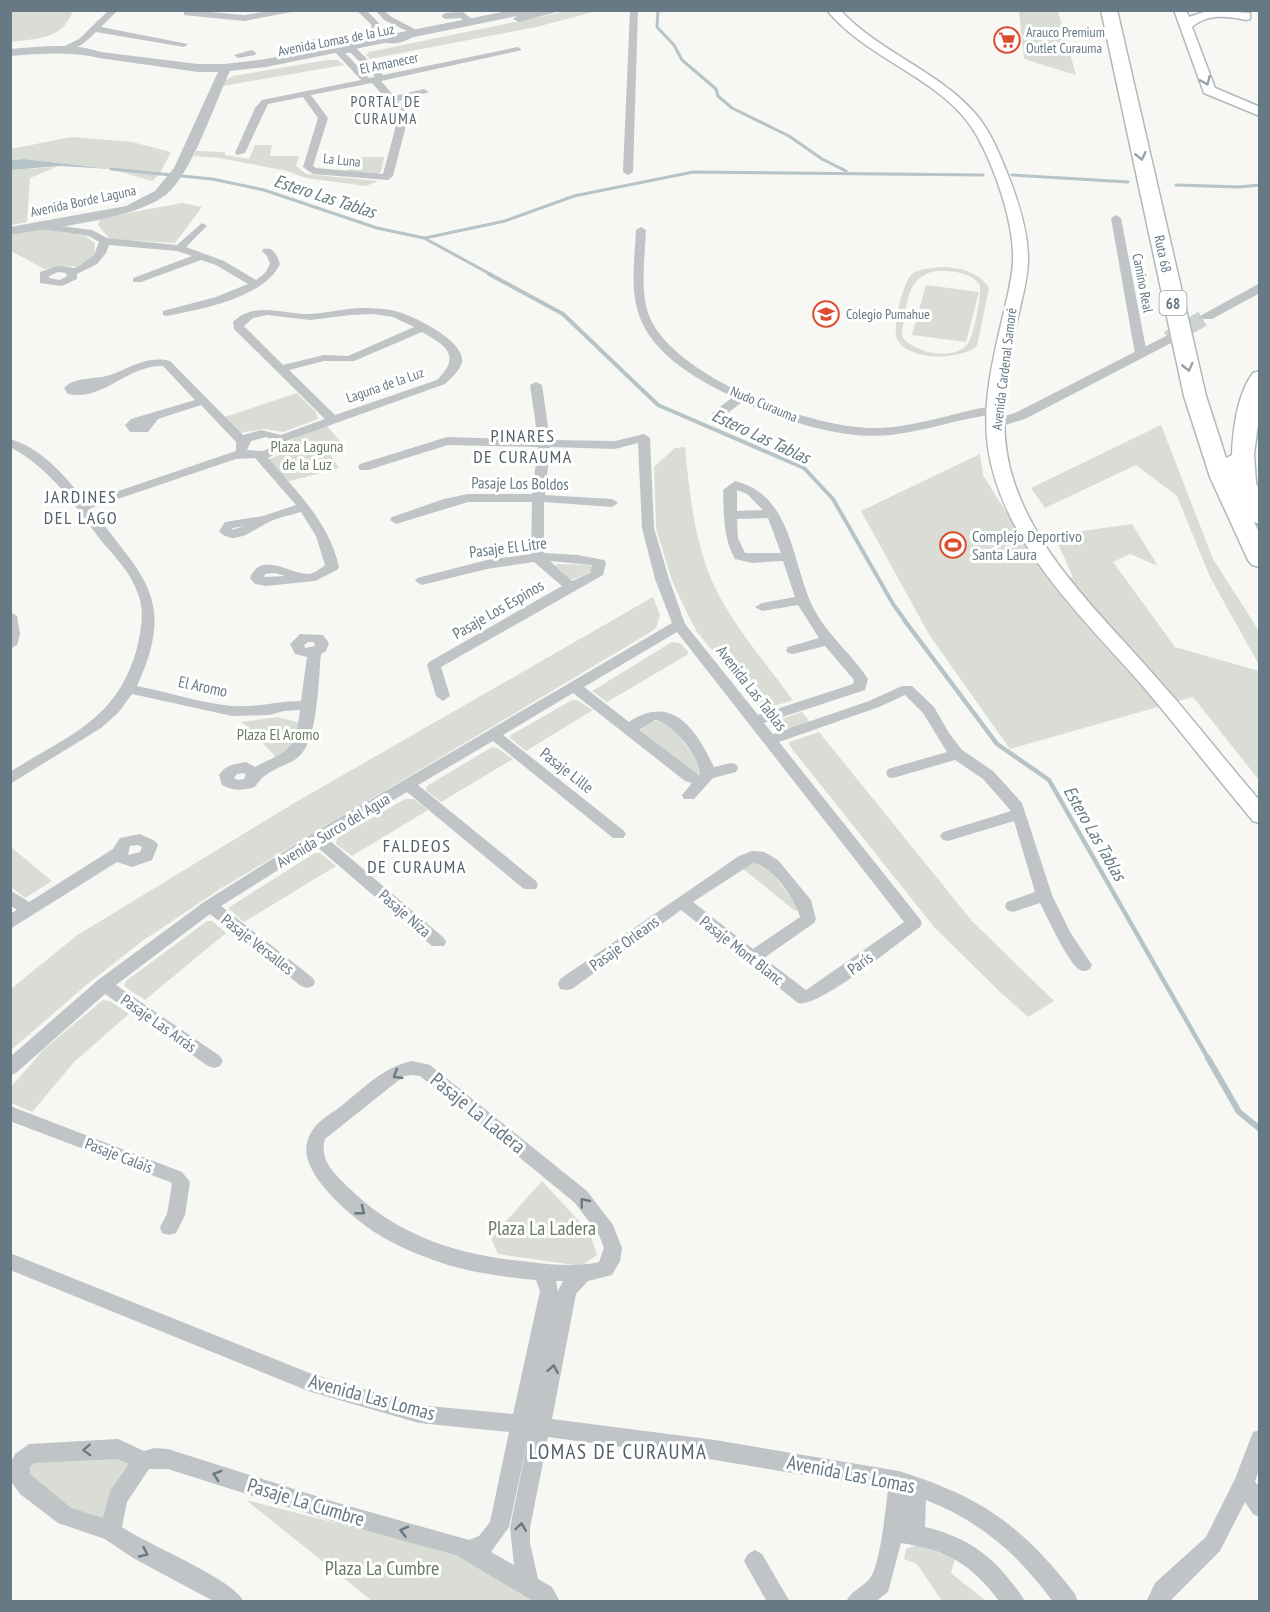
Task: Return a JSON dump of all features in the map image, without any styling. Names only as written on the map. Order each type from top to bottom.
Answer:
[{"type":"highway","name":"Ruta 68","points":[[1109,10],[1195,396],[1221,477],[1260,560]]},
{"type":"highway","name":"Ruta 68","points":[[1122,10],[1203,358],[1221,421],[1247,491],[1260,517]]},
{"type":"highway","points":[[1247,491],[1243,459],[1244,428],[1250,402],[1260,377]]},
{"type":"main road","name":"Avenida Cardenal Samoré","points":[[833,10],[845,24],[872,45],[939,89],[972,117],[983,134],[1018,232],[1021,260],[1006,337],[996,417],[1000,464],[1010,495],[1050,567],[1185,724],[1260,816]]},
{"type":"main road","points":[[1180,10],[1209,90],[1260,112]]},
{"type":"main road","points":[[1232,10],[1249,13],[1260,20]]},
{"type":"main road","points":[[1186,26],[1195,18],[1206,15],[1260,13]]},
{"type":"street","points":[[85,46],[95,30],[114,10]]},
{"type":"street","points":[[213,10],[224,18]]},
{"type":"street","points":[[188,11],[224,18],[260,17],[298,10]]},
{"type":"street","points":[[360,10],[375,23],[379,34],[398,43],[416,32]]},
{"type":"street","points":[[379,10],[387,18],[416,32]]},
{"type":"street","name":"Avenida Lomas de la Luz","points":[[225,71],[245,57],[315,44],[339,51],[379,34],[416,32],[559,10]]},
{"type":"street","points":[[628,172],[634,10]]},
{"type":"street","name":"Avenida Lomas de la Luz","points":[[10,60],[99,55],[225,71],[398,43],[529,13]]},
{"type":"street","name":"Avenida Lomas de la Luz","points":[[445,16],[463,15],[470,22]]},
{"type":"street","points":[[379,34],[401,25]]},
{"type":"street","points":[[95,30],[184,44]]},
{"type":"street","name":"Avenida Lomas de la Luz","points":[[10,53],[85,46],[99,55]]},
{"type":"street","name":"El Amanecer","points":[[240,153],[264,99],[305,94],[518,50]]},
{"type":"street","points":[[339,51],[356,69],[374,80],[392,99],[424,92]]},
{"type":"street","points":[[354,51],[369,66],[374,80]]},
{"type":"street","points":[[356,69],[369,66]]},
{"type":"street","name":"Avenida Borde Laguna","points":[[10,231],[39,226],[87,223],[144,204],[160,195],[172,184],[225,71]]},
{"type":"street","name":"La Luna","points":[[305,94],[323,118],[308,167],[313,171],[384,178],[388,176],[404,114],[392,99]]},
{"type":"street","name":"Camino Real","points":[[1116,218],[1141,354]]},
{"type":"street","points":[[59,225],[87,223],[104,241],[179,248],[202,256],[256,284]]},
{"type":"street","points":[[179,248],[202,226]]},
{"type":"street","name":"Nudo Curauma","points":[[641,230],[641,307],[648,325],[660,343],[692,370],[741,397],[800,420],[850,431],[899,430],[975,412],[996,417],[1020,416],[1168,339]]},
{"type":"street","points":[[73,272],[88,266],[98,258],[103,250],[104,241]]},
{"type":"street","points":[[166,313],[215,300],[256,284],[270,275],[275,264],[272,255],[267,251]]},
{"type":"street","points":[[137,279],[202,256]]},
{"type":"street","points":[[1208,316],[1260,287]]},
{"type":"street","name":"Laguna de la Luz","points":[[280,439],[441,382],[452,372],[456,355],[451,344],[398,315],[364,311],[309,317],[264,311],[239,322],[238,327],[332,419]]},
{"type":"street","points":[[280,369],[324,358],[350,359],[421,328]]},
{"type":"street","points":[[109,379],[146,363],[166,363],[242,441],[240,451],[232,456]]},
{"type":"street","points":[[536,385],[544,443],[538,498],[537,557],[571,587]]},
{"type":"street","points":[[716,416],[741,397]]},
{"type":"street","points":[[153,417],[203,401]]},
{"type":"street","name":"Laguna de la Luz","points":[[242,441],[258,434],[271,434],[280,439]]},
{"type":"street","name":"Avenida Las Tablas","points":[[615,445],[644,438],[648,528],[662,579],[679,625],[914,923]]},
{"type":"street","name":"Laguna de la Luz","points":[[260,456],[277,450],[280,446],[280,439]]},
{"type":"street","points":[[363,467],[447,441],[615,445],[645,454]]},
{"type":"street","points":[[10,442],[22,447],[51,468],[83,507],[142,586],[150,613],[144,647],[130,689],[97,726],[10,779]]},
{"type":"street","points":[[83,507],[242,453],[260,456],[304,507],[330,550],[332,567],[315,577],[303,577]]},
{"type":"street","points":[[755,721],[860,687],[861,679],[829,640],[803,600],[790,556],[761,497],[745,487],[735,485],[729,490],[732,538],[740,556],[752,559],[790,556]]},
{"type":"street","name":"Pasaje Los Boldos","points":[[396,520],[448,502],[468,498],[538,498],[612,503]]},
{"type":"street","points":[[265,519],[304,507]]},
{"type":"street","points":[[732,515],[771,514]]},
{"type":"street","name":"Pasaje El Litre","points":[[422,581],[471,567],[537,557],[599,563]]},
{"type":"street","name":"Pasaje Los Espinos","points":[[443,696],[434,665],[596,575],[599,563]]},
{"type":"street","points":[[762,607],[803,600]]},
{"type":"street","points":[[10,616],[14,634],[10,645]]},
{"type":"street","name":"Avenida Surco del Agua","points":[[10,1068],[104,985],[210,906],[317,838],[679,625]]},
{"type":"street","points":[[793,650],[829,640]]},
{"type":"street","points":[[254,774],[293,754],[304,739],[314,652]]},
{"type":"street","points":[[573,686],[690,777],[703,777],[731,768]]},
{"type":"street","name":"El Aromo","points":[[130,689],[232,711],[270,710],[282,714],[307,709]]},
{"type":"street","points":[[770,740],[874,704],[908,689],[930,710],[943,736],[957,754],[997,782],[1017,807],[1044,895],[1064,935],[1084,965]]},
{"type":"street","points":[[629,729],[653,716],[667,717],[677,725],[706,765],[699,785],[689,795]]},
{"type":"street","name":"Pasaje Lille","points":[[493,734],[618,834]]},
{"type":"street","points":[[893,773],[957,754]]},
{"type":"street","points":[[408,785],[530,885]]},
{"type":"street","points":[[948,836],[1020,814]]},
{"type":"street","name":"Pasaje Niza","points":[[317,838],[438,942]]},
{"type":"street","points":[[10,923],[119,853]]},
{"type":"street","name":"Pasaje Orleans","points":[[566,984],[682,902],[744,860],[753,857],[764,858],[773,864],[805,904],[808,919],[751,959]]},
{"type":"street","points":[[1013,906],[1044,895]]},
{"type":"street","points":[[10,896],[28,910]]},
{"type":"street","name":"Pasaje Mont Blanc","points":[[682,902],[751,959],[804,998]]},
{"type":"street","name":"Pasaje Versalles","points":[[210,906],[307,982]]},
{"type":"street","name":"París","points":[[804,998],[819,992],[914,923]]},
{"type":"street","name":"Pasaje Las Arrás","points":[[104,985],[214,1061]]},
{"type":"street","name":"Pasaje La Ladera","points":[[412,1068],[424,1070],[581,1197],[606,1231],[614,1248],[611,1261],[605,1269],[583,1274],[544,1273],[445,1256],[394,1236],[363,1214],[319,1168],[313,1153],[315,1141],[321,1131],[400,1070],[412,1068]]},
{"type":"street","name":"Pasaje Calais","points":[[10,1113],[176,1176],[181,1182],[176,1215],[169,1227]]},
{"type":"street","name":"Avenida Las Lomas","points":[[10,1261],[311,1383],[419,1414],[532,1425],[715,1450],[907,1483],[948,1497],[990,1520],[1024,1549],[1067,1602]]},
{"type":"street","points":[[544,1273],[549,1291],[549,1340]]},
{"type":"street","points":[[528,1585],[520,1543],[531,1479],[532,1425],[549,1340],[567,1293],[573,1282],[583,1274]]},
{"type":"street","points":[[470,1550],[486,1544],[499,1527],[510,1476],[532,1425]]},
{"type":"street","points":[[1157,1602],[1163,1591],[1213,1544],[1244,1483],[1260,1439]]},
{"type":"street","name":"Pasaje La Cumbre","points":[[233,1602],[215,1586],[130,1547],[111,1531],[65,1516],[20,1478],[19,1470],[22,1461],[29,1454],[118,1449],[143,1461],[154,1458],[168,1459],[338,1513],[470,1550],[544,1595],[549,1602]]},
{"type":"street","points":[[111,1531],[117,1498],[143,1461]]},
{"type":"street","points":[[510,1476],[531,1479]]},
{"type":"street","points":[[857,1602],[880,1584],[904,1532],[907,1483]]},
{"type":"street","points":[[1244,1483],[1260,1507]]},
{"type":"street","points":[[904,1532],[952,1546],[976,1560],[1014,1602]]},
{"type":"street","points":[[755,1562],[779,1602]]},
{"type":"green space","points":[[11,10],[73,11],[62,28],[48,36],[11,42]]},
{"type":"green space","points":[[568,11],[597,11],[536,27],[370,59],[366,55],[369,52]]},
{"type":"green space","points":[[1019,11],[1058,11],[1076,75],[1024,59]]},
{"type":"green space","points":[[338,60],[344,65],[223,86],[226,80],[233,76]]},
{"type":"green space","points":[[71,137],[132,142],[171,152],[159,175],[152,181],[111,169],[24,159],[11,160],[11,149]]},
{"type":"green space","points":[[255,145],[272,145],[270,156],[299,156],[296,166],[306,174],[378,181],[366,186],[306,178],[287,171],[220,158],[194,156],[196,151],[225,152],[225,155],[249,159]]},
{"type":"green space","points":[[352,157],[384,157],[381,172],[377,174],[348,171]]},
{"type":"green space","points":[[56,167],[30,178],[27,222],[11,225],[11,170]]},
{"type":"green space","points":[[182,203],[202,207],[175,243],[110,239],[98,225],[100,220],[106,217]]},
{"type":"green space","points":[[40,228],[85,236],[95,243],[94,255],[78,266],[44,269],[11,251],[11,235]]},
{"type":"green space","points":[[944,267],[969,272],[980,278],[989,288],[977,346],[969,351],[948,356],[912,352],[903,346],[896,334],[897,316],[905,286],[912,274],[916,272]],"holes":[[[936,271],[955,272],[972,277],[980,286],[977,317],[970,341],[960,350],[952,353],[925,351],[916,348],[903,338],[907,302],[913,286],[918,279]]]},
{"type":"green space","points":[[926,285],[979,292],[966,342],[912,335]]},
{"type":"green space","name":"Plaza Laguna de la Luz","points":[[297,393],[315,411],[318,419],[283,432],[264,429],[239,433],[225,417]]},
{"type":"green space","points":[[1161,425],[1213,559],[1259,631],[1259,665],[1210,577],[1177,496],[1136,465],[1045,508],[1031,488]]},
{"type":"green space","name":"Plaza Laguna de la Luz","points":[[327,426],[345,447],[328,451],[339,468],[286,482],[267,460],[282,454],[289,441]]},
{"type":"green space","points":[[685,447],[695,524],[712,581],[737,624],[793,700],[768,708],[760,708],[697,632],[671,578],[656,528],[654,467],[675,448]]},
{"type":"green space","points":[[980,454],[983,475],[1047,578],[1073,577],[1054,535],[1132,524],[1158,566],[1130,554],[1113,562],[1175,647],[1259,671],[1259,780],[1193,697],[1010,749],[930,636],[861,511]]},
{"type":"green space","points":[[557,564],[590,565],[592,567],[589,573],[571,580],[556,566]]},
{"type":"green space","points":[[653,597],[660,615],[656,628],[649,633],[220,889],[141,942],[85,986],[11,1050],[11,989],[76,936],[296,802]]},
{"type":"green space","points":[[672,642],[680,643],[688,652],[687,655],[607,702],[592,691]]},
{"type":"green space","points":[[572,700],[577,700],[593,710],[526,751],[510,738],[511,735]]},
{"type":"green space","points":[[802,712],[810,722],[783,731],[775,721]]},
{"type":"green space","name":"Plaza El Aromo","points":[[278,717],[301,723],[293,743],[276,757],[242,722]]},
{"type":"green space","points":[[662,720],[672,727],[703,768],[702,771],[697,774],[639,731],[653,721]]},
{"type":"green space","points":[[819,732],[972,921],[1054,1001],[1028,1017],[934,927],[789,745],[789,742]]},
{"type":"green space","points":[[492,747],[513,759],[441,802],[426,790],[427,786]]},
{"type":"green space","points":[[405,799],[414,799],[428,810],[352,856],[336,844],[337,838]]},
{"type":"green space","points":[[11,847],[52,881],[25,898],[11,887]]},
{"type":"green space","points":[[315,853],[320,853],[336,866],[244,922],[228,908]]},
{"type":"green space","points":[[754,862],[765,864],[800,909],[795,911],[742,868]]},
{"type":"green space","points":[[207,921],[212,921],[226,933],[145,1000],[124,986],[126,981]]},
{"type":"green space","points":[[103,1000],[110,1001],[129,1014],[74,1062],[32,1112],[11,1103],[11,1087],[44,1049]]},
{"type":"green space","name":"Plaza La Ladera","points":[[542,1181],[590,1233],[597,1255],[581,1266],[498,1254],[491,1238]]},
{"type":"green space","points":[[116,1455],[136,1463],[111,1494],[104,1521],[68,1508],[47,1495],[31,1477],[26,1465],[30,1460]]},
{"type":"green space","name":"Plaza La Cumbre","points":[[246,1500],[457,1554],[505,1578],[534,1601],[372,1601]]},
{"type":"green space","points":[[917,1545],[955,1558],[951,1573],[986,1601],[942,1601],[917,1564],[904,1559],[906,1549]]},
{"type":"shaded area","points":[[24,159],[111,169],[60,166],[11,170],[11,160]]},
{"type":"waterway","points":[[658,10],[657,27],[674,45],[682,60],[716,89],[718,96],[732,108],[789,136],[822,159],[846,171]]},
{"type":"waterway","name":"Estero Las Tablas","points":[[111,169],[212,179],[264,190],[377,228],[424,238],[492,275]]},
{"type":"waterway","points":[[425,238],[505,221],[574,196],[693,172],[983,175]]},
{"type":"waterway","points":[[1012,175],[1128,182]]},
{"type":"waterway","points":[[1176,185],[1239,187],[1260,185]]},
{"type":"waterway","name":"Estero Las Tablas","points":[[489,274],[563,314],[658,405],[804,468],[833,499],[893,604],[906,622]]},
{"type":"waterway","name":"Estero Las Tablas","points":[[905,621],[997,744],[1049,780],[1209,1060]]},
{"type":"waterway","name":"Estero Las Tablas","points":[[1208,1058],[1239,1112],[1260,1129]]},
{"type":"tunnel","points":[[1168,339],[1207,316]]},
{"type":"place","name":"Arauco Premium Outlet Curauma","points":[[1007,40]]},
{"type":"place","name":"Colegio Pumahue","points":[[826,314]]},
{"type":"place","name":"Complejo Deportivo Santa Laura","points":[[953,545]]},
{"type":"district","name":"PORTAL DE CURAUMA","points":[[386,110]]},
{"type":"district","name":"PINARES DE CURAUMA","points":[[523,445]]},
{"type":"district","name":"JARDINES DEL LAGO","points":[[81,506]]},
{"type":"district","name":"FALDEOS DE CURAUMA","points":[[417,855]]},
{"type":"district","name":"LOMAS DE CURAUMA","points":[[618,1451]]}]
